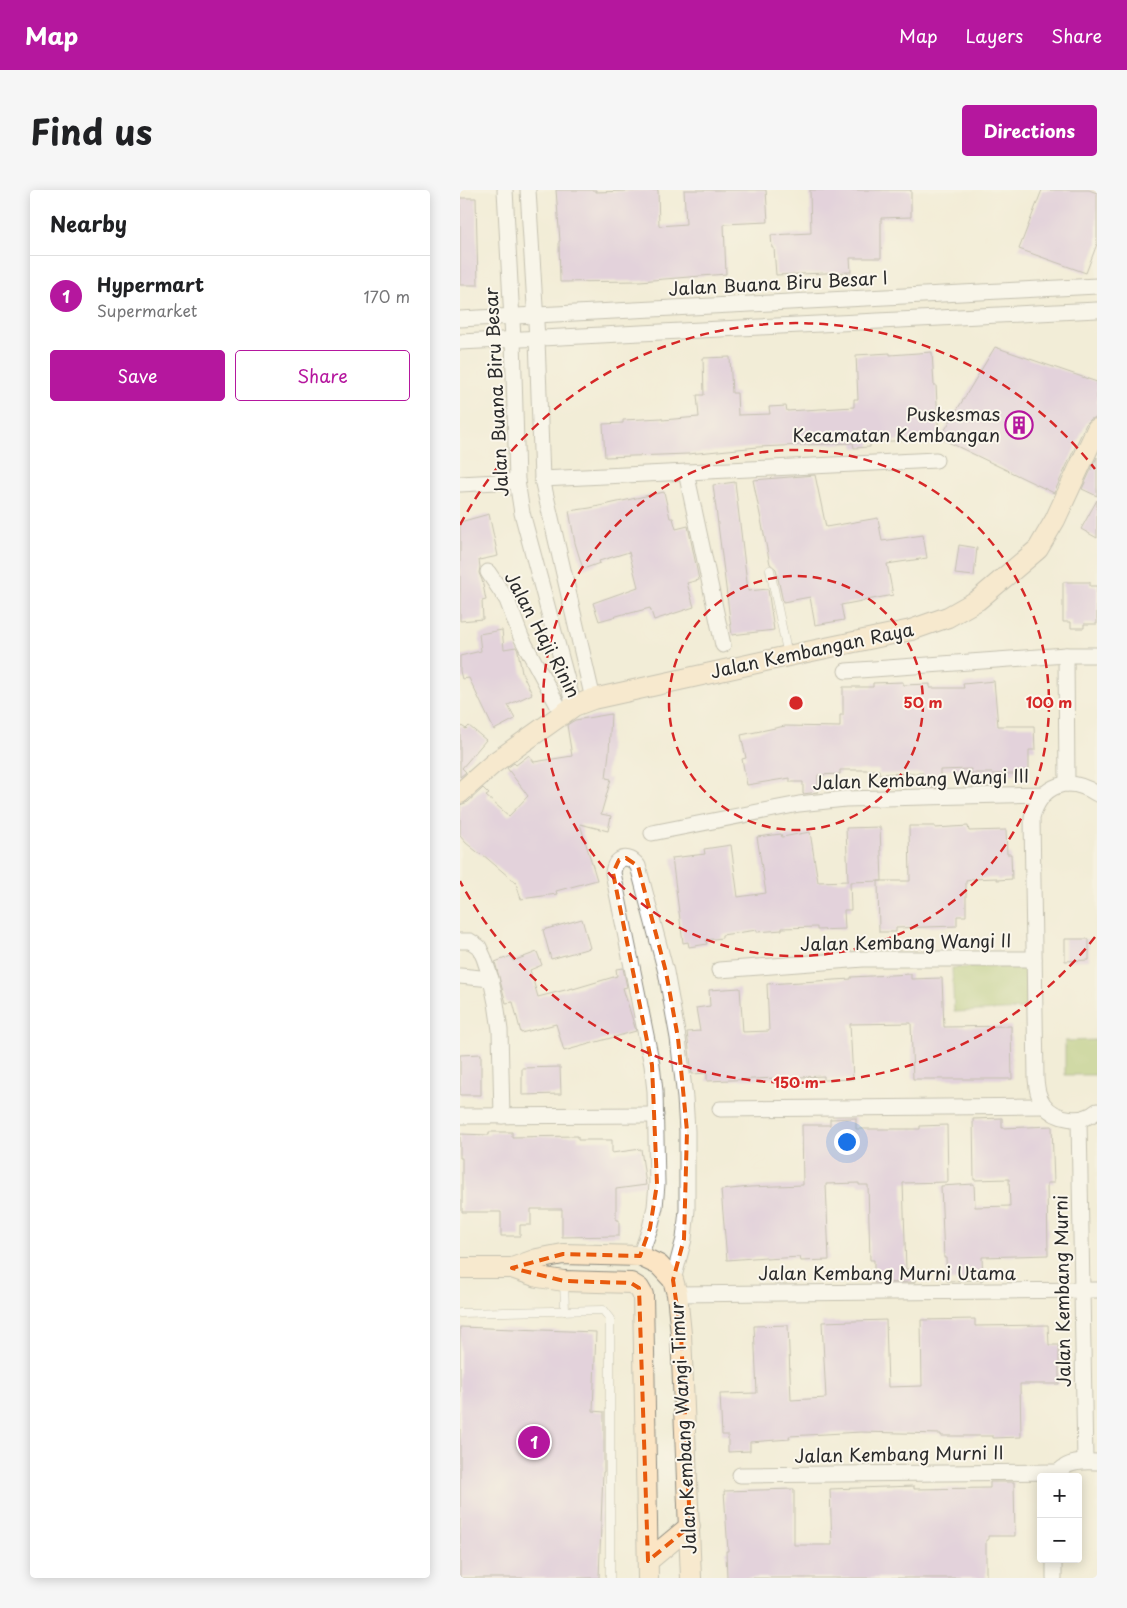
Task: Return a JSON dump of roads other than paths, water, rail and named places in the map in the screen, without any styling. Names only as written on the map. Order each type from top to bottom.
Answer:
[{"type":"main road","name":"Jalan Kembangan Raya","points":[[460,792],[494,763],[577,707],[788,656],[911,630],[948,617],[978,600],[1038,549],[1056,520],[1097,429]]},
{"type":"main road","points":[[512,1268],[537,1259],[563,1254],[640,1256],[658,1265],[675,1287]]},
{"type":"main road","points":[[460,1268],[512,1268],[538,1277],[564,1281]]},
{"type":"main road","name":"Jalan Kembang Wangi Timur","points":[[564,1281],[631,1283],[640,1288],[642,1296],[648,1570]]},
{"type":"main road","name":"Jalan Kembang Wangi Timur","points":[[675,1287],[681,1334],[692,1578]]},
{"type":"main road","points":[[648,1570],[690,1526]]},
{"type":"street","name":"Jalan Buana Biru Besar","points":[[505,190],[513,339],[517,482],[522,512],[577,707]]},
{"type":"street","points":[[528,190],[537,339],[542,479],[577,707]]},
{"type":"street","name":"Jalan Buana Biru Besar I","points":[[460,319],[1097,286]]},
{"type":"street","points":[[460,342],[1097,310]]},
{"type":"street","points":[[542,479],[936,460]]},
{"type":"street","points":[[686,472],[723,645]]},
{"type":"street","points":[[460,484],[517,482]]},
{"type":"street","name":"Jalan Haji Rinin","points":[[488,572],[507,600],[521,636],[577,707]]},
{"type":"street","points":[[1066,655],[1067,784]]},
{"type":"street","points":[[846,671],[1066,655],[1097,655]]},
{"type":"street","points":[[1097,793],[1083,786],[1067,784],[1055,787],[1044,794],[1036,804],[1032,817],[1036,1079],[1038,1093],[1045,1106],[1059,1116],[1079,1120],[1097,1112]]},
{"type":"street","name":"Jalan Kembang Wangi III","points":[[652,833],[799,804],[845,799],[1044,794]]},
{"type":"street","name":"Jalan Kembang Wangi Timur","points":[[656,1115],[652,1065],[613,873],[614,866],[619,860],[626,858],[633,860],[638,866],[666,972],[678,1038],[685,1098],[687,1210],[684,1239],[675,1287]]},
{"type":"street","points":[[460,941],[470,940],[479,947],[491,980],[500,1030],[502,1116]]},
{"type":"street","name":"Jalan Kembang Wangi II","points":[[719,970],[863,959],[1034,959]]},
{"type":"street","points":[[460,976],[491,980]]},
{"type":"street","points":[[720,1109],[1045,1106]]},
{"type":"street","points":[[460,1116],[656,1115],[655,1207],[640,1256]]},
{"type":"street","name":"Jalan Kembang Murni","points":[[1079,1120],[1089,1291],[1091,1462]]},
{"type":"street","name":"Jalan Kembang Murni Utama","points":[[675,1287],[1089,1291]]},
{"type":"street","points":[[1059,1473],[1068,1464],[1091,1462]]},
{"type":"street","name":"Jalan Kembang Murni II","points":[[740,1475],[1037,1475]]},
{"type":"street","points":[[1054,1563],[1054,1578]]},
{"type":"lane","points":[[770,570],[788,656]]},
{"type":"lane","points":[[564,1281],[565,1311]]},
{"type":"lane","points":[[460,1313],[603,1310],[610,1319],[610,1578]]},
{"type":"place","name":"Puskesmas Kecamatan Kembangan","points":[[1019,425]]},
{"type":"place","name":"Hypermart","points":[[534,1442]]}]
